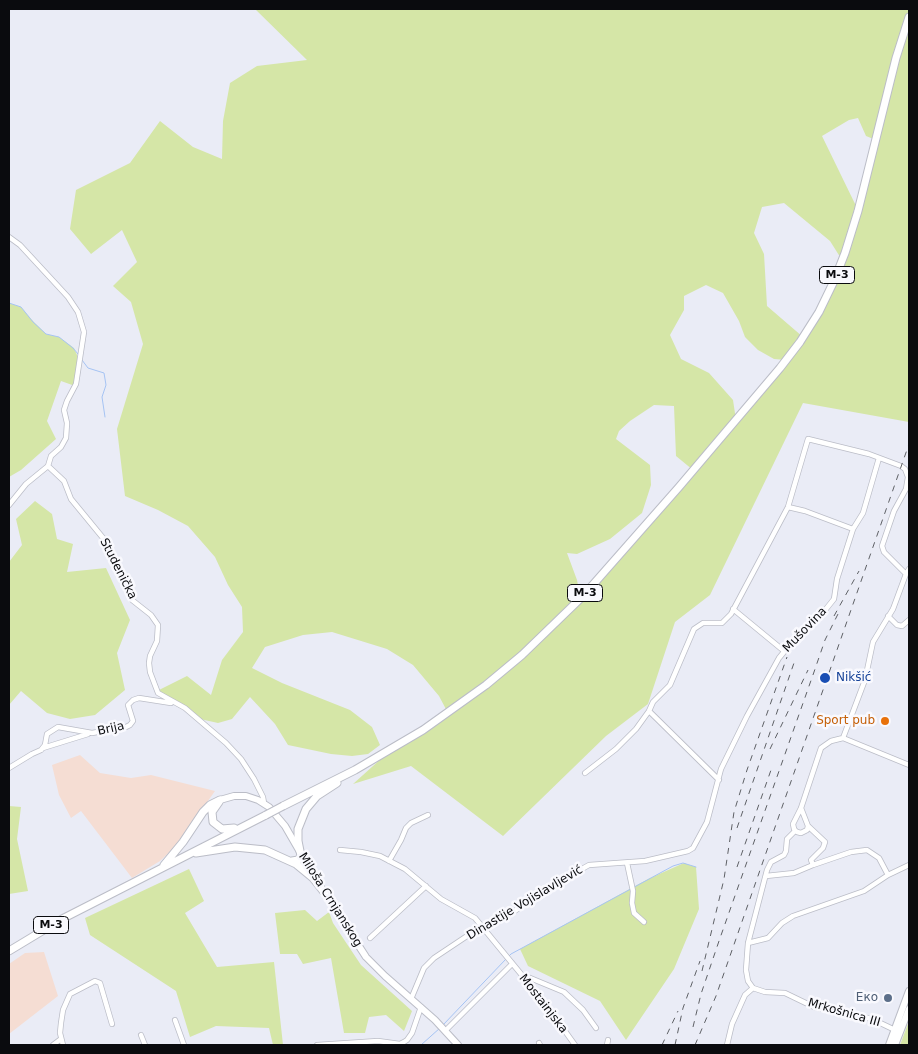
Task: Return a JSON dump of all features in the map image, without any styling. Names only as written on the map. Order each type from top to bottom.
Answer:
[{"type":"main road","name":"M-3","points":[[9,951],[56,922],[346,774],[415,735],[441,718],[496,676],[537,641],[578,601],[642,530],[786,360],[818,312],[834,281],[859,208],[894,68],[909,17]]},
{"type":"main road","points":[[292,861],[298,860],[301,854],[298,834],[303,813],[313,800],[346,774]]},
{"type":"main road","points":[[160,869],[181,845],[202,812],[210,805],[220,800],[242,796],[264,803]]},
{"type":"main road","points":[[220,800],[211,815],[213,822],[220,829],[231,829],[264,816]]},
{"type":"main road","name":"Miloša Crnjanskog","points":[[264,803],[278,816],[366,957],[444,1030]]},
{"type":"main road","points":[[191,853],[231,847],[249,847],[272,852],[292,861],[309,874],[324,892]]},
{"type":"main road","points":[[889,1045],[909,991]]},
{"type":"main road","points":[[895,1045],[909,1009]]},
{"type":"main road","points":[[444,1030],[458,1045]]},
{"type":"street","points":[[9,237],[20,245],[68,297],[78,312],[84,332],[76,384],[64,410],[67,423],[66,438],[61,447],[51,456],[48,466],[26,484],[9,504]]},
{"type":"street","points":[[585,773],[616,749],[636,729],[653,702],[670,685],[694,629],[703,623],[722,624],[733,609],[788,507],[808,439],[869,454],[902,466],[908,477],[906,489],[894,511],[882,546],[884,552],[908,571],[892,609],[873,642],[865,680],[843,738]]},
{"type":"street","points":[[788,507],[805,511],[853,529],[863,513],[879,458]]},
{"type":"street","name":"Studenička","points":[[48,466],[64,481],[71,499],[108,544],[122,581],[132,600],[155,619],[158,625],[159,634],[150,659],[150,672],[158,693],[185,708],[216,733],[241,759],[259,788],[264,803]]},
{"type":"street","name":"Mušovina","points":[[719,780],[720,769],[738,733],[784,651],[831,604],[853,529]]},
{"type":"street","points":[[733,609],[784,651]]},
{"type":"street","points":[[888,616],[897,625],[902,626],[909,620]]},
{"type":"street","name":"Brija","points":[[9,768],[44,748],[47,734],[58,727],[89,733],[130,725],[133,718],[128,705],[139,698],[177,705]]},
{"type":"street","points":[[649,711],[719,780]]},
{"type":"street","points":[[44,748],[89,733]]},
{"type":"street","points":[[795,831],[794,824],[821,748],[830,741],[843,738],[909,765]]},
{"type":"street","name":"Dinastije Vojislavljević","points":[[411,999],[424,968],[434,958],[482,926],[510,914],[557,883],[589,865],[645,861],[688,851],[693,848],[707,822],[719,780]]},
{"type":"street","points":[[801,808],[808,826],[825,842],[823,848],[811,860],[813,865]]},
{"type":"street","points":[[390,861],[402,840],[406,828],[411,823],[428,815]]},
{"type":"street","points":[[795,831],[801,834],[807,830],[808,826]]},
{"type":"street","points":[[727,1045],[732,1024],[745,995],[753,988],[748,981],[746,970],[748,943],[766,876],[771,862],[784,855],[786,839],[795,831]]},
{"type":"street","points":[[340,850],[380,856],[405,869],[441,899],[475,918],[482,926]]},
{"type":"street","points":[[766,876],[794,873],[851,852],[867,850],[879,858],[888,875]]},
{"type":"street","points":[[627,863],[633,892],[632,903],[634,913],[644,922]]},
{"type":"street","points":[[748,943],[768,938],[793,916],[864,891],[888,875],[909,865]]},
{"type":"street","points":[[370,938],[426,886]]},
{"type":"street","name":"Mostainjska","points":[[482,926],[544,1002],[575,1045]]},
{"type":"street","points":[[444,1030],[512,963]]},
{"type":"street","points":[[521,975],[564,992],[583,1010],[596,1028]]},
{"type":"street","points":[[63,1045],[60,1033],[63,1010],[70,994],[95,981],[100,983],[112,1024]]},
{"type":"street","name":"Mrkošnica III","points":[[753,988],[774,994],[785,993],[822,1009],[832,1007],[874,1020],[895,1030]]},
{"type":"street","points":[[317,1045],[378,1041],[402,1044],[408,1040],[412,1033],[421,1008]]},
{"type":"street","points":[[175,1020],[184,1045]]},
{"type":"street","points":[[141,1035],[145,1045]]},
{"type":"street","points":[[53,1045],[61,1040]]},
{"type":"shaded area","points":[[80,755],[100,773],[131,778],[151,775],[215,791],[177,845],[160,861],[132,878],[81,811],[71,818],[59,795],[52,765]]},
{"type":"shaded area","points":[[44,952],[58,996],[9,1034],[9,964],[25,953]]},
{"type":"green space","points":[[255,9],[909,9],[909,422],[803,403],[710,595],[675,622],[648,704],[606,736],[503,836],[411,766],[353,784],[393,748],[448,713],[439,696],[413,665],[387,649],[332,632],[303,635],[265,647],[252,668],[282,683],[350,710],[372,727],[380,745],[368,754],[352,756],[331,754],[288,745],[275,724],[250,697],[232,719],[218,723],[200,719],[157,691],[187,676],[211,695],[222,660],[243,632],[242,607],[228,585],[215,557],[188,526],[158,510],[125,496],[117,429],[143,344],[131,302],[113,286],[137,262],[122,230],[91,254],[70,229],[76,190],[130,163],[160,121],[193,147],[222,159],[223,121],[230,83],[257,66],[307,60]],"holes":[[[858,118],[866,136],[876,140],[858,210],[822,136],[849,120]],[[784,203],[830,241],[842,260],[803,337],[767,306],[764,254],[754,233],[762,207]],[[706,285],[723,293],[739,321],[745,337],[758,350],[774,359],[786,360],[736,420],[733,400],[709,373],[681,359],[670,335],[684,310],[684,296]],[[654,405],[674,406],[676,456],[693,470],[580,596],[577,580],[567,553],[577,554],[610,539],[642,513],[651,485],[650,465],[616,439],[619,431]]]},
{"type":"green space","points":[[9,303],[21,307],[46,334],[59,337],[74,348],[80,362],[75,386],[61,381],[47,421],[56,439],[21,470],[9,477]]},
{"type":"green space","points":[[35,501],[52,514],[57,539],[73,544],[67,572],[106,568],[130,620],[117,653],[125,690],[95,715],[70,719],[47,713],[21,691],[9,705],[9,562],[22,545],[16,519]]},
{"type":"green space","points":[[9,806],[21,807],[17,839],[28,891],[9,894]]},
{"type":"green space","points":[[684,863],[696,867],[699,909],[674,969],[626,1040],[600,1001],[528,966],[520,949],[648,879]]},
{"type":"green space","points":[[189,869],[204,901],[185,913],[217,967],[274,962],[283,1045],[273,1045],[269,1028],[216,1026],[190,1037],[176,991],[90,935],[85,918]]},
{"type":"green space","points":[[305,910],[317,921],[329,912],[333,923],[361,965],[412,1011],[404,1031],[386,1015],[369,1017],[365,1033],[344,1033],[331,958],[303,964],[297,954],[280,954],[275,913]]},
{"type":"green space","points":[[909,1021],[909,1045],[900,1045]]},
{"type":"waterway","points":[[9,303],[21,307],[46,334],[59,337],[78,354]]},
{"type":"waterway","points":[[82,360],[88,368],[104,373],[106,385],[102,397],[105,417]]},
{"type":"waterway","points":[[509,956],[673,866],[683,863],[696,867]]},
{"type":"waterway","points":[[443,1025],[506,959]]},
{"type":"waterway","points":[[421,1045],[440,1028]]},
{"type":"railway","points":[[695,1045],[716,996],[909,444]]},
{"type":"railway","points":[[834,616],[859,571]]},
{"type":"railway","points":[[693,1027],[701,994],[719,941],[825,640],[840,610]]},
{"type":"railway","points":[[702,971],[724,879],[734,812],[787,657]]},
{"type":"railway","points":[[737,828],[795,660]]},
{"type":"railway","points":[[770,749],[808,670]]},
{"type":"railway","points":[[737,867],[771,770]]},
{"type":"railway","points":[[675,1045],[683,1008],[700,961]]},
{"type":"railway","points":[[662,1045],[678,1011]]},
{"type":"place","name":"Nikšić","points":[[825,678]]},
{"type":"place","name":"Sport pub","points":[[885,721]]},
{"type":"place","name":"Еко","points":[[888,998]]}]
